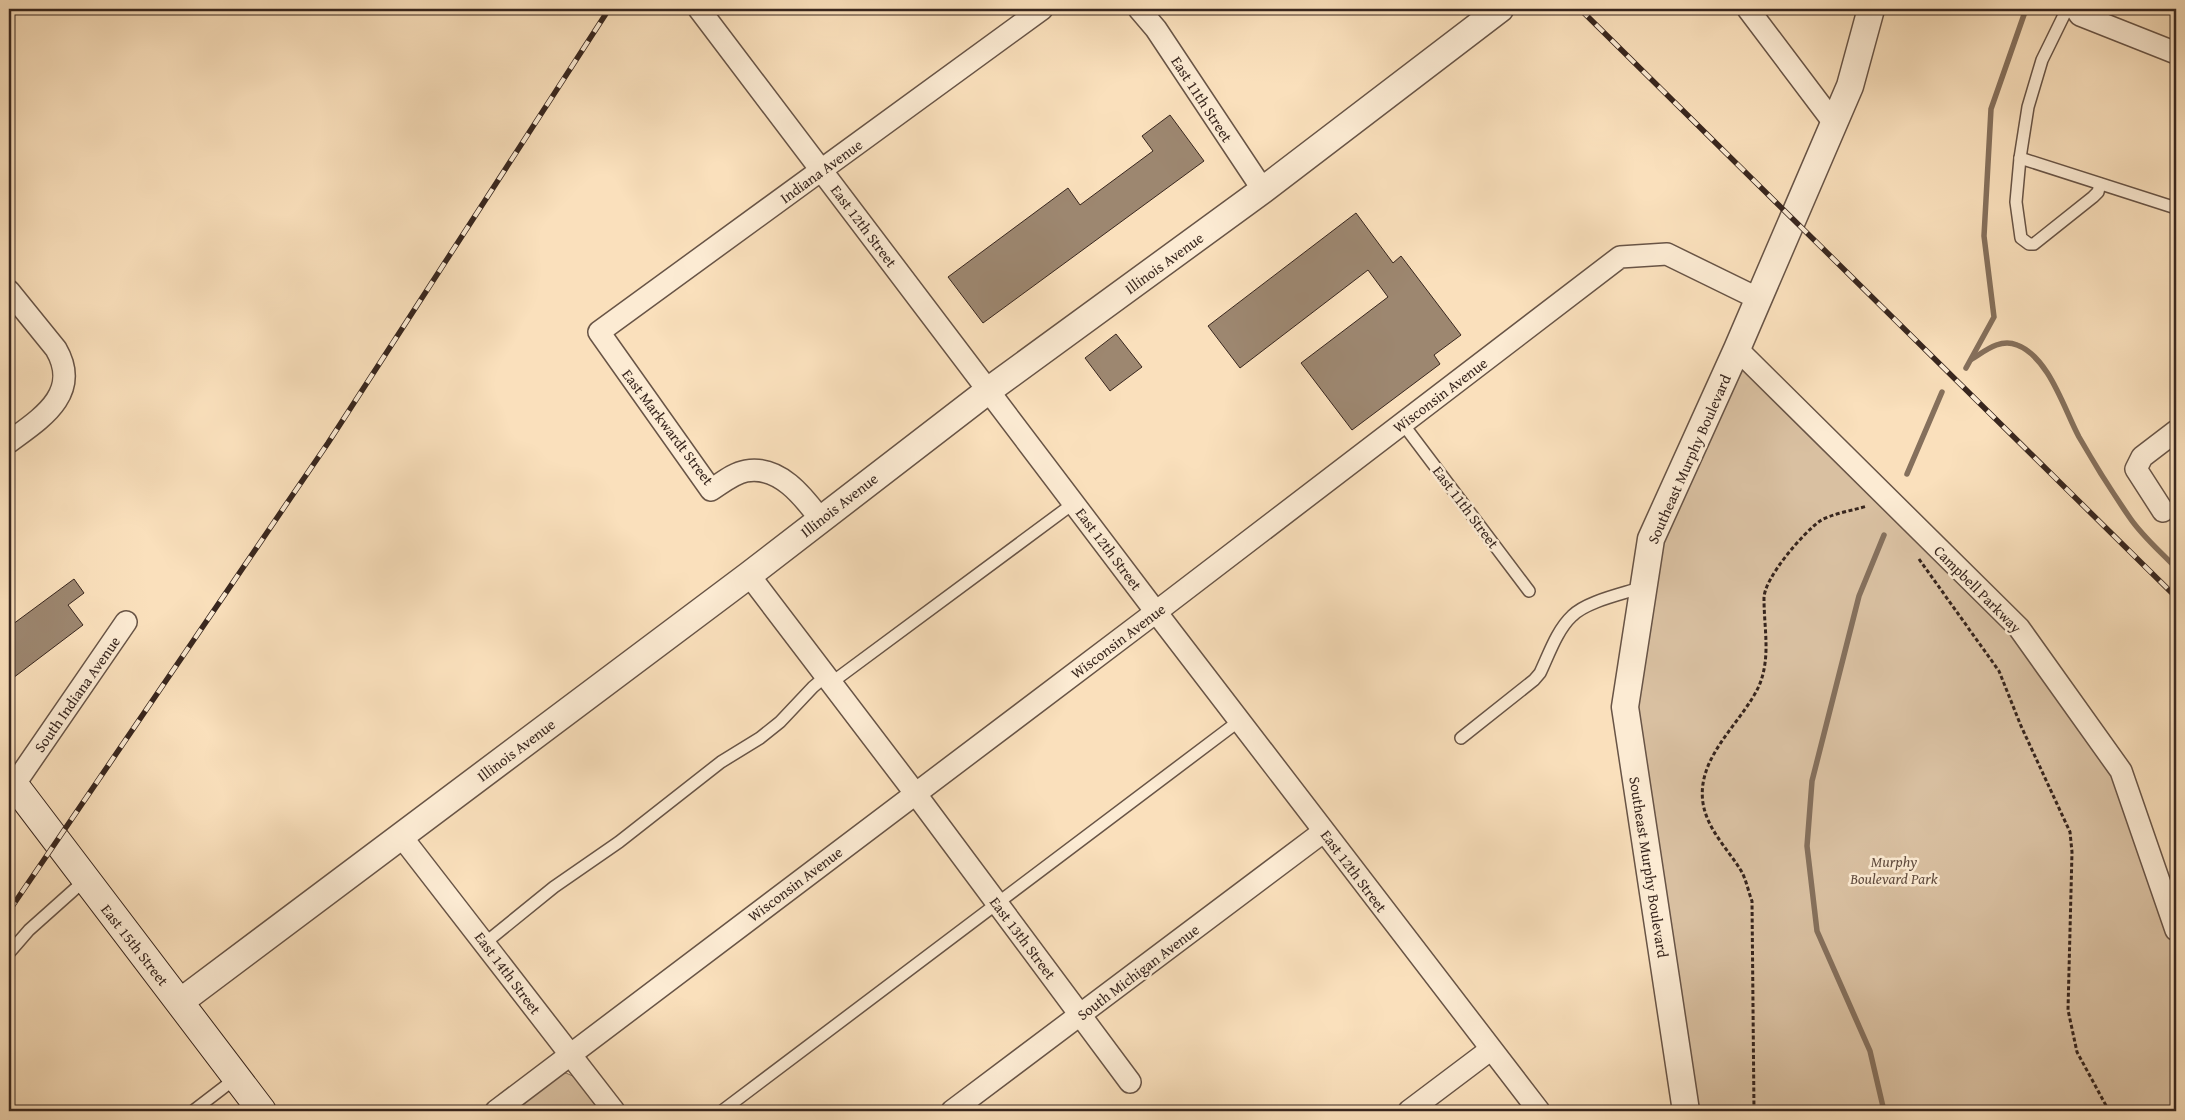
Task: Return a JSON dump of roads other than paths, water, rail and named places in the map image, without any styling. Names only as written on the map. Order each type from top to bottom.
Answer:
[{"type":"main road","name":"East 15th Street","points":[[10,784],[180,1002],[262,1111]]},
{"type":"street","name":"East 12th Street","points":[[700,9],[1156,612],[1490,1050],[1539,1111]]},
{"type":"street","name":"Indiana Avenue","points":[[599,332],[1042,9]]},
{"type":"street","name":"East 11th Street","points":[[1139,9],[1156,29],[1263,190]]},
{"type":"street","points":[[1748,9],[1834,123]]},
{"type":"street","name":"Southeast Murphy Boulevard","points":[[1686,1111],[1625,707],[1651,539],[1759,299],[1850,86],[1871,9]]},
{"type":"street","points":[[2076,9],[2080,15],[2176,53]]},
{"type":"street","name":"Illinois Avenue","points":[[180,1002],[749,575],[989,390],[1263,190],[1493,11]]},
{"type":"street","name":"Wisconsin Avenue","points":[[496,1111],[1156,612],[1620,257],[1667,254],[1759,299]]},
{"type":"street","points":[[9,290],[60,356],[63,374],[62,391],[59,398],[43,416],[9,442]]},
{"type":"street","name":"East Markwardt Street","points":[[599,332],[711,490],[745,471],[759,470],[774,474],[800,494],[821,520]]},
{"type":"street","name":"Campbell Parkway","points":[[1737,349],[2019,628],[2121,771],[2172,905],[2176,930]]},
{"type":"street","points":[[2162,511],[2136,469],[2142,457],[2176,431]]},
{"type":"street","points":[[749,575],[916,793]]},
{"type":"street","name":"South Indiana Avenue","points":[[10,784],[126,622]]},
{"type":"street","name":"East 13th Street","points":[[916,793],[1130,1082]]},
{"type":"street","name":"South Michigan Avenue","points":[[952,1111],[1324,832]]},
{"type":"street","name":"East 14th Street","points":[[401,836],[614,1111]]},
{"type":"street","points":[[1409,1111],[1490,1050]]},
{"type":"lane","points":[[2067,9],[2042,60],[2028,107],[2020,158],[2016,202],[2021,238],[2029,244],[2034,244],[2093,197],[2098,192],[2100,184]]},
{"type":"lane","points":[[2020,158],[2176,208]]},
{"type":"lane","name":"East 11th Street","points":[[1403,424],[1529,591]]},
{"type":"lane","points":[[485,943],[554,887],[619,842],[721,762],[773,727],[812,687],[829,679],[1074,503]]},
{"type":"lane","points":[[1460,738],[1534,680],[1540,673],[1564,625],[1572,615],[1591,604],[1644,587]]},
{"type":"lane","points":[[722,1111],[1239,721]]},
{"type":"lane","points":[[9,953],[29,930],[85,880]]},
{"type":"lane","points":[[193,1111],[236,1078]]},
{"type":"waterway","points":[[1966,368],[1994,317],[1984,236],[1991,109],[2026,9]]},
{"type":"waterway","points":[[1972,359],[1993,346],[2011,343],[2028,351],[2038,360],[2047,372],[2079,437],[2097,468],[2130,518],[2176,568]]},
{"type":"waterway","points":[[1907,474],[1942,392]]},
{"type":"waterway","points":[[1884,535],[1859,596],[1812,781],[1807,846],[1817,931],[1870,1051],[1884,1111]]},
{"type":"railway","points":[[9,911],[328,443],[609,9]]},
{"type":"railway","points":[[1580,9],[2176,597]]},
{"type":"park label","name":"Murphy Boulevard Park","points":[[1894,870]]}]
